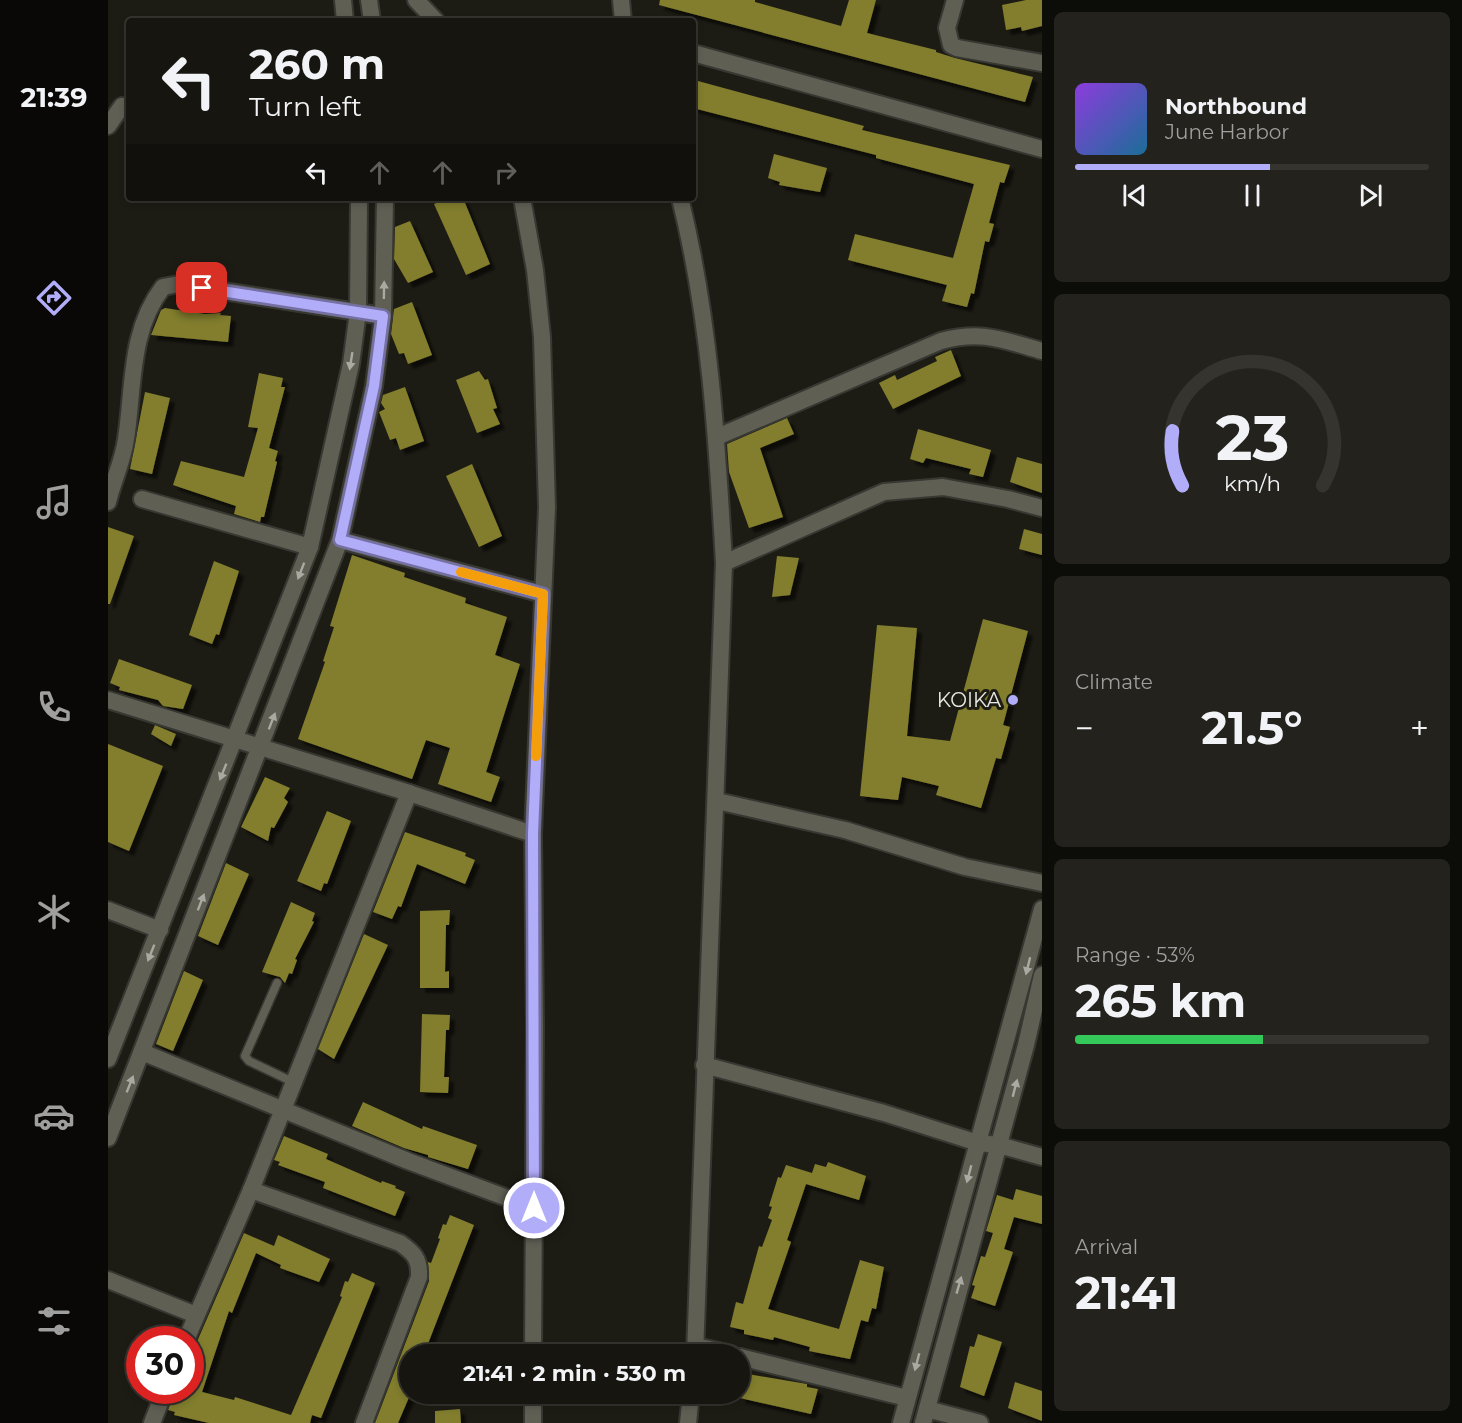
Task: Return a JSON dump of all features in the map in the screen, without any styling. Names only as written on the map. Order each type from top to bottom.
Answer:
[{"type":"street","points":[[343,0],[345,18]]},
{"type":"street","points":[[369,0],[372,18]]},
{"type":"street","points":[[416,0],[433,18]]},
{"type":"street","points":[[621,0],[623,18]]},
{"type":"street","points":[[955,0],[948,28],[951,45],[1042,63]]},
{"type":"street","points":[[696,54],[1042,149]]},
{"type":"street","points":[[108,126],[122,106]]},
{"type":"street","points":[[108,1059],[310,547],[351,364],[358,312],[359,201]]},
{"type":"street","points":[[108,1138],[262,747],[340,540],[374,386],[383,316],[385,201]]},
{"type":"street","points":[[523,201],[535,270],[542,337],[547,507],[533,834],[533,1344]]},
{"type":"street","points":[[681,201],[697,278],[717,437],[724,563],[696,1344]]},
{"type":"street","points":[[108,502],[126,443],[130,383],[140,337],[151,303],[163,287],[179,284],[383,316]]},
{"type":"street","points":[[717,437],[941,341],[964,335],[982,335],[1042,351]]},
{"type":"street","points":[[724,563],[884,492],[943,487],[1042,508]]},
{"type":"street","points":[[142,499],[310,547]]},
{"type":"street","points":[[340,540],[543,594]]},
{"type":"street","points":[[108,700],[236,738],[533,834]]},
{"type":"street","points":[[192,1326],[251,1190],[409,793]]},
{"type":"street","points":[[717,801],[845,830],[965,867],[1042,883]]},
{"type":"street","points":[[901,1423],[1042,909]]},
{"type":"street","points":[[108,910],[160,930]]},
{"type":"street","points":[[980,1423],[925,1416],[999,1145],[1042,975]]},
{"type":"street","points":[[142,1052],[408,1161],[534,1208]]},
{"type":"street","points":[[705,1065],[884,1113],[978,1143],[999,1145],[1042,1157]]},
{"type":"street","points":[[251,1190],[400,1243],[415,1253],[420,1265],[419,1277],[364,1423]]},
{"type":"street","points":[[108,1280],[196,1315]]},
{"type":"street","points":[[750,1359],[907,1398]]},
{"type":"street","points":[[152,1423],[159,1404]]},
{"type":"street","points":[[532,1423],[533,1404]]},
{"type":"street","points":[[688,1423],[690,1404]]},
{"type":"lane","points":[[277,983],[245,1056],[249,1061],[293,1082]]},
{"type":"building","points":[[660,0],[755,0],[755,2],[841,26],[849,0],[876,0],[867,33],[1033,77],[1025,102],[659,5]]},
{"type":"building","points":[[1026,0],[1042,0],[1042,26],[1022,31],[1021,27],[1006,30],[1002,5]]},
{"type":"building","points":[[698,81],[864,126],[862,130],[1010,165],[1004,183],[1000,182],[989,223],[994,224],[989,242],[985,241],[974,294],[971,293],[967,307],[942,301],[947,285],[848,260],[855,234],[953,258],[974,184],[876,158],[876,155],[696,109]]},
{"type":"building","points":[[774,154],[827,168],[820,192],[779,185],[780,182],[768,178]]},
{"type":"building","points":[[442,201],[464,201],[490,264],[466,275],[434,204]]},
{"type":"building","points":[[410,221],[433,272],[408,283],[394,259],[395,227]]},
{"type":"building","points":[[412,302],[432,355],[408,364],[404,353],[399,354],[391,334],[394,309]]},
{"type":"building","points":[[165,308],[231,316],[228,342],[151,335],[161,310]]},
{"type":"building","points":[[951,350],[961,376],[893,409],[879,383],[895,375],[897,380],[937,361],[935,357]]},
{"type":"building","points":[[479,371],[485,380],[488,379],[497,408],[493,409],[500,424],[477,433],[456,380]]},
{"type":"building","points":[[259,373],[283,378],[281,387],[285,387],[269,448],[278,451],[275,461],[277,462],[264,517],[261,517],[260,522],[234,514],[236,506],[173,485],[181,461],[244,477],[258,428],[248,427]]},
{"type":"building","points":[[405,387],[424,441],[400,450],[396,438],[390,440],[379,412],[385,409],[381,403],[383,395]]},
{"type":"building","points":[[145,392],[170,398],[152,474],[130,469]]},
{"type":"building","points":[[787,418],[794,434],[760,448],[783,517],[749,528],[729,472],[727,444]]},
{"type":"building","points":[[918,429],[991,450],[983,477],[969,474],[971,469],[926,458],[923,463],[910,459]]},
{"type":"building","points":[[1017,457],[1042,464],[1042,493],[1010,482]]},
{"type":"building","points":[[472,464],[502,536],[479,547],[446,476]]},
{"type":"building","points":[[108,527],[134,536],[110,604],[108,604]]},
{"type":"building","points":[[1024,529],[1042,534],[1042,555],[1019,549]]},
{"type":"building","points":[[352,555],[405,573],[404,577],[466,598],[465,603],[507,617],[495,655],[520,664],[486,772],[500,777],[491,802],[438,784],[450,748],[426,740],[412,779],[298,739],[325,662],[323,661],[334,627],[330,626]]},
{"type":"building","points":[[777,556],[799,558],[790,595],[772,597]]},
{"type":"building","points":[[214,561],[239,571],[219,635],[216,634],[212,644],[189,635]]},
{"type":"building","points":[[983,619],[1028,631],[1003,725],[1010,727],[1001,759],[996,758],[981,808],[936,795],[939,786],[902,777],[898,800],[860,796],[877,625],[917,628],[907,736],[950,741]]},
{"type":"building","points":[[119,659],[192,685],[183,709],[163,706],[158,700],[119,690],[120,687],[110,683]]},
{"type":"building","points":[[155,725],[176,734],[171,746],[151,734]]},
{"type":"building","points":[[108,744],[163,766],[129,851],[108,842]]},
{"type":"building","points":[[265,777],[290,788],[284,798],[288,802],[274,828],[271,827],[268,841],[241,827]]},
{"type":"building","points":[[327,811],[351,821],[327,884],[324,883],[321,891],[297,881]]},
{"type":"building","points":[[405,832],[466,853],[465,856],[475,860],[465,884],[417,864],[401,907],[398,906],[392,919],[373,912]]},
{"type":"building","points":[[226,863],[249,874],[218,945],[198,936]]},
{"type":"building","points":[[291,902],[315,913],[312,921],[314,922],[295,959],[297,960],[292,974],[289,973],[285,983],[280,977],[262,972]]},
{"type":"building","points":[[450,910],[449,925],[446,925],[445,972],[449,971],[449,988],[420,988],[420,911]]},
{"type":"building","points":[[364,934],[388,945],[334,1059],[318,1049]]},
{"type":"building","points":[[184,971],[203,980],[173,1051],[156,1044]]},
{"type":"building","points":[[422,1014],[450,1015],[449,1030],[446,1030],[444,1077],[449,1077],[448,1093],[420,1092]]},
{"type":"building","points":[[363,1102],[422,1129],[423,1126],[477,1145],[468,1169],[428,1157],[428,1155],[404,1148],[352,1126]]},
{"type":"building","points":[[284,1136],[328,1154],[326,1159],[381,1183],[382,1181],[396,1186],[395,1188],[405,1192],[395,1216],[323,1188],[325,1182],[278,1165],[280,1162],[274,1160]]},
{"type":"building","points":[[828,1162],[866,1176],[859,1200],[806,1184],[787,1240],[791,1242],[768,1309],[839,1329],[860,1260],[884,1267],[876,1309],[872,1308],[868,1322],[861,1320],[850,1359],[809,1351],[810,1347],[774,1337],[773,1340],[744,1334],[744,1330],[730,1327],[736,1302],[743,1304],[759,1246],[762,1247],[772,1220],[768,1218],[772,1207],[769,1206],[778,1177],[781,1178],[786,1165],[812,1173],[815,1164],[826,1167]]},
{"type":"building","points":[[1016,1189],[1042,1196],[1042,1224],[1014,1217],[1004,1249],[1013,1252],[995,1306],[971,1298],[975,1286],[972,1285],[981,1256],[985,1257],[993,1233],[986,1231],[997,1195],[1013,1200]]},
{"type":"building","points":[[450,1215],[474,1225],[428,1344],[405,1344],[429,1281],[428,1262],[431,1263],[443,1224],[446,1225]]},
{"type":"building","points":[[244,1233],[274,1246],[278,1235],[330,1259],[319,1282],[280,1268],[281,1265],[256,1253],[232,1313],[229,1311],[204,1386],[204,1326]]},
{"type":"building","points":[[352,1273],[375,1283],[321,1418],[312,1415],[310,1423],[209,1423],[174,1415],[175,1412],[168,1410],[170,1404],[204,1404],[204,1392],[234,1400],[235,1397],[291,1415],[342,1297],[340,1296],[345,1281],[348,1282]]},
{"type":"building","points":[[978,1334],[1002,1342],[984,1396],[960,1387],[970,1346],[974,1347]]},
{"type":"building","points":[[399,1360],[399,1404],[406,1404],[398,1423],[375,1423]]},
{"type":"building","points":[[750,1374],[807,1384],[807,1387],[818,1389],[811,1414],[750,1400]]},
{"type":"building","points":[[1015,1382],[1042,1391],[1042,1421],[1008,1408]]},
{"type":"building","points":[[460,1409],[461,1423],[435,1423],[435,1411]]},
{"type":"slow traffic","points":[[461,572],[543,594],[536,756]]},
{"type":"place","name":"KOIKA","points":[[1013,700]]},
{"type":"route","points":[[202,288],[383,316],[374,386],[340,540],[543,594],[533,834],[536,1029],[534,1208]]}]
